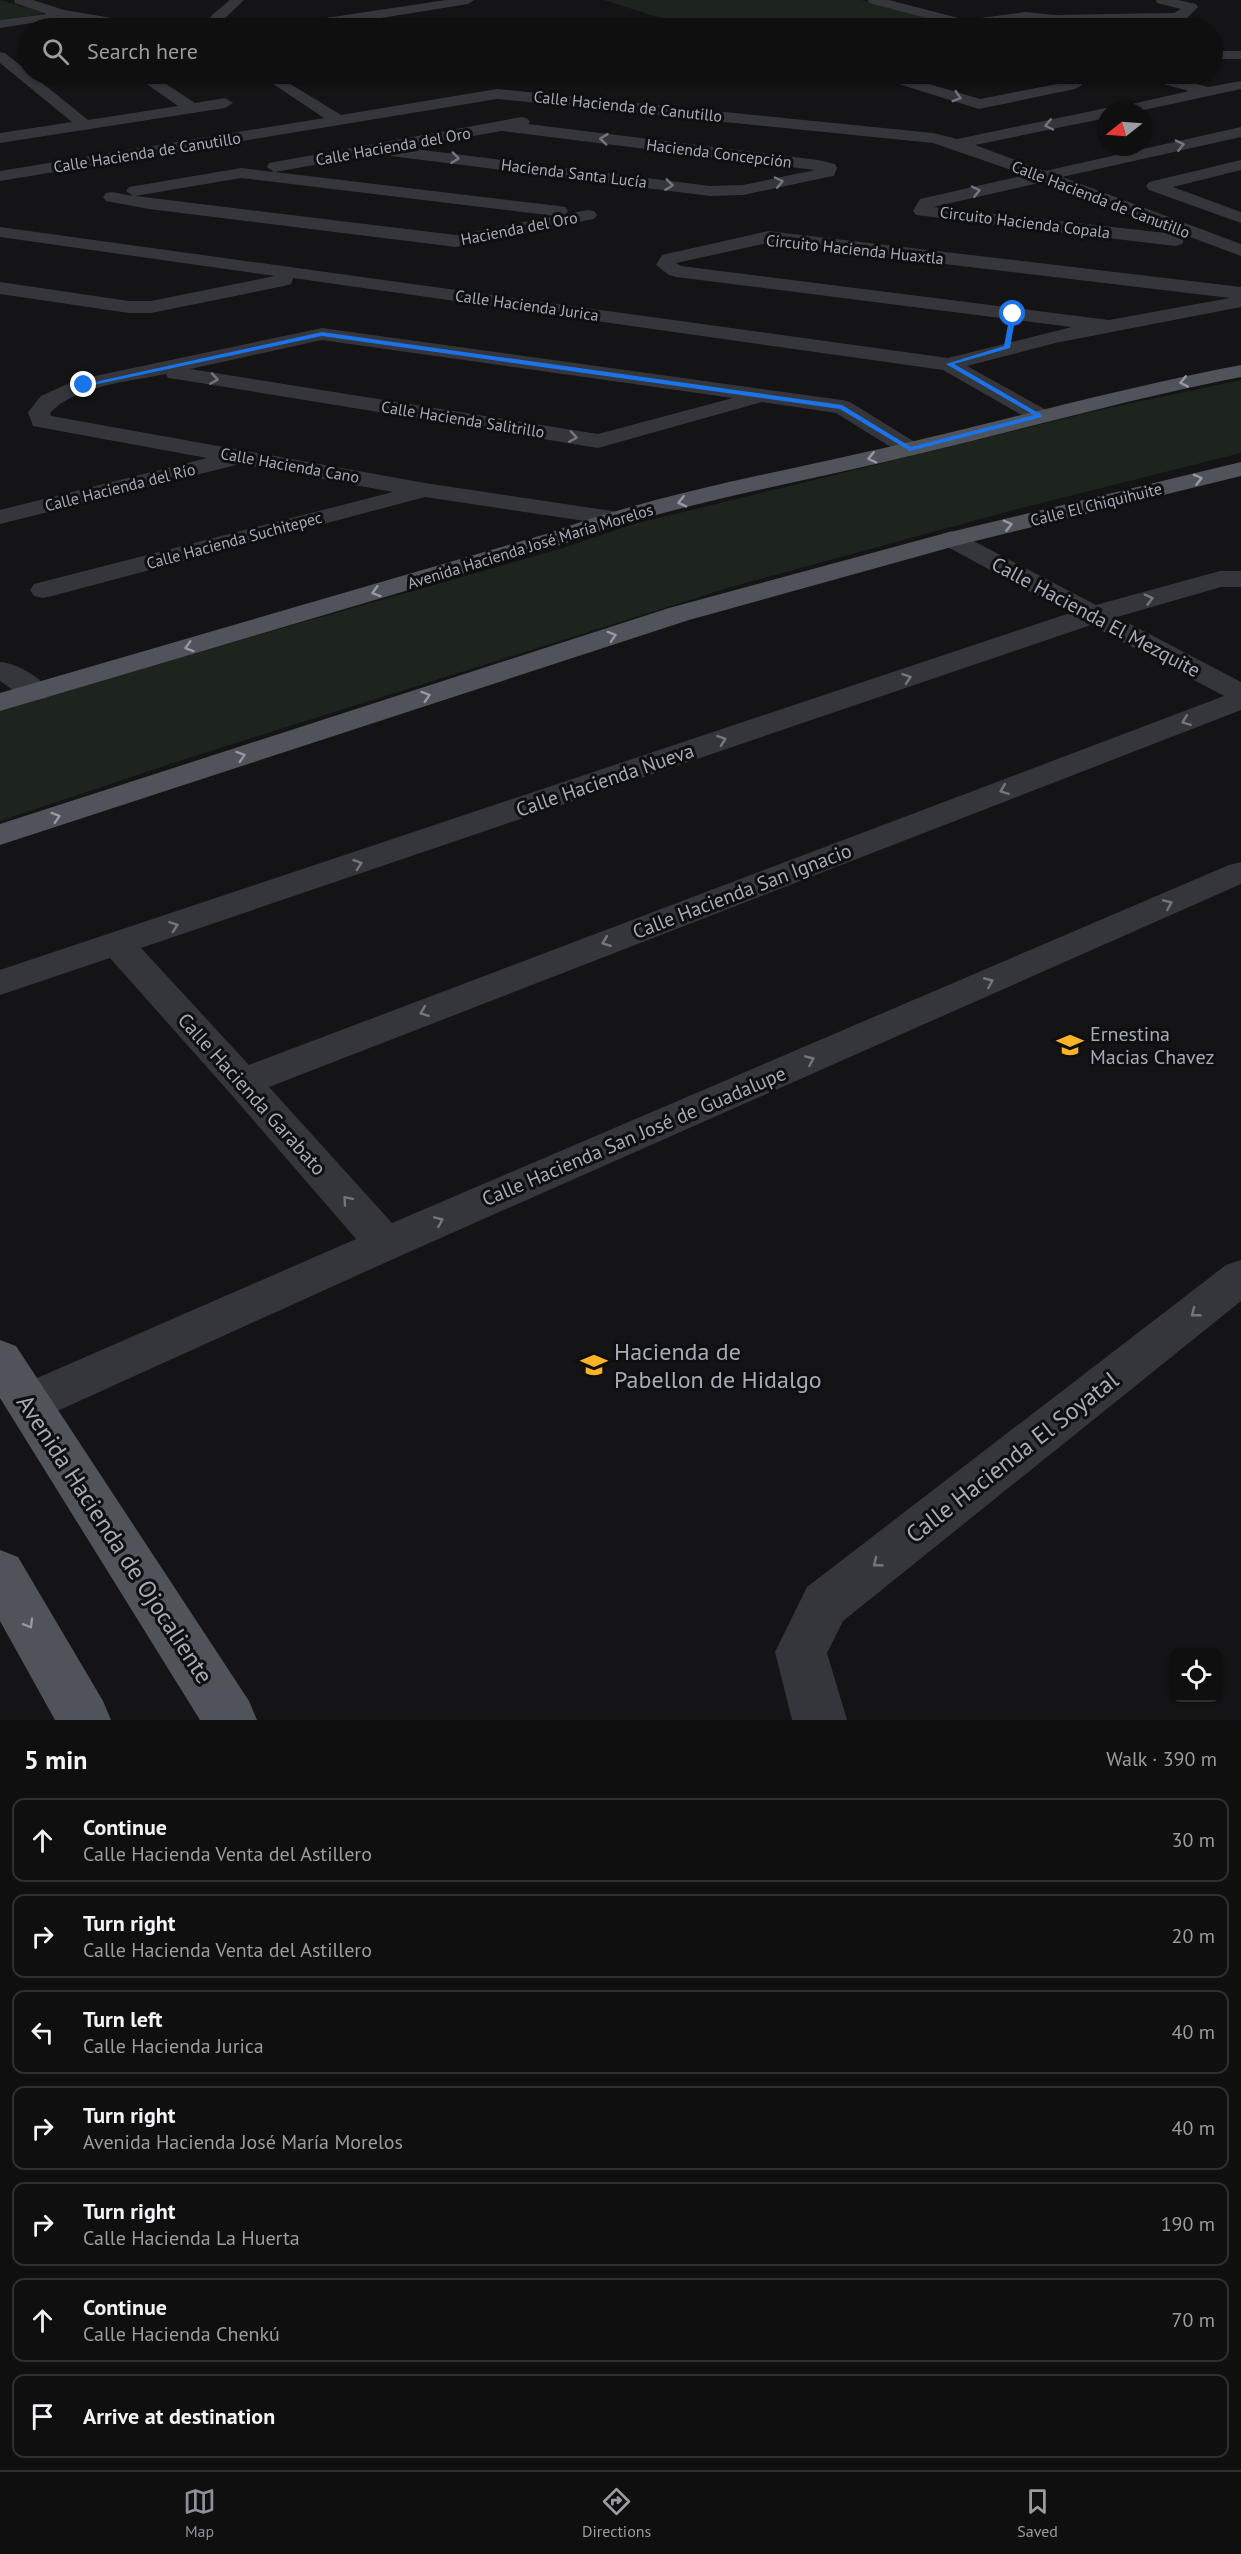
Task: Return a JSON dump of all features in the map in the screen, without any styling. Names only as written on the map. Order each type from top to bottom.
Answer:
[{"type":"main road","name":"Avenida Hacienda José María Morelos","points":[[0,702],[555,539],[612,518],[910,449],[1154,388],[1241,371]]},
{"type":"main road","name":"Calle El Chiquihuite","points":[[951,539],[1241,469]]},
{"type":"main road","points":[[0,835],[679,614],[951,539]]},
{"type":"main road","name":"Avenida Hacienda de Ojocaliente","points":[[0,1359],[230,1720]]},
{"type":"main road","points":[[0,1573],[84,1720]]},
{"type":"street","points":[[20,0],[66,15],[88,18]]},
{"type":"street","points":[[217,18],[238,0]]},
{"type":"street","points":[[46,18],[66,15],[92,6],[141,14],[217,18],[318,14],[409,0]]},
{"type":"street","points":[[355,18],[468,0]]},
{"type":"street","points":[[876,0],[941,18]]},
{"type":"street","points":[[1114,18],[1174,17],[1182,15],[1191,7],[1162,0]]},
{"type":"street","points":[[1011,18],[1069,5]]},
{"type":"street","points":[[937,17],[969,9]]},
{"type":"street","points":[[1026,16],[1044,18]]},
{"type":"street","points":[[18,22],[0,25],[7,48],[18,59]]},
{"type":"street","points":[[1223,56],[1241,55]]},
{"type":"street","points":[[44,84],[86,125]]},
{"type":"street","points":[[157,84],[192,108]]},
{"type":"street","points":[[281,84],[338,120]]},
{"type":"street","points":[[914,84],[980,104],[1075,85],[1073,84]]},
{"type":"street","points":[[1180,84],[1241,100]]},
{"type":"street","points":[[1151,104],[1241,85]]},
{"type":"street","name":"Calle Hacienda de Canutillo","points":[[0,176],[277,130],[311,142],[338,120],[511,94],[933,138],[957,144],[1234,248]]},
{"type":"street","points":[[0,138],[225,103]]},
{"type":"street","points":[[957,144],[1097,115]]},
{"type":"street","name":"Calle Hacienda del Oro","points":[[422,147],[502,126],[544,118]]},
{"type":"street","name":"Hacienda Concepción","points":[[502,126],[821,165],[829,168],[828,172],[727,191]]},
{"type":"street","name":"Circuito Hacienda Copala","points":[[1234,248],[922,210],[926,203],[1241,132]]},
{"type":"street","name":"Calle Hacienda del Oro","points":[[241,173],[298,163],[311,142],[346,154],[376,149]]},
{"type":"street","name":"Hacienda Santa Lucía","points":[[376,149],[422,147],[727,191]]},
{"type":"street","points":[[287,178],[298,163]]},
{"type":"street","points":[[1241,165],[1155,186],[1241,219]]},
{"type":"street","name":"Hacienda del Oro","points":[[241,173],[287,178],[588,215],[456,241],[153,196],[241,173]]},
{"type":"street","name":"Circuito Hacienda Copala","points":[[1009,184],[1080,190]]},
{"type":"street","points":[[1150,237],[1167,223]]},
{"type":"street","name":"Calle Hacienda Jurica","points":[[0,232],[949,364],[1040,416]]},
{"type":"street","name":"Circuito Hacienda Huaxtla","points":[[1105,325],[676,271],[666,265],[669,259],[768,237],[1241,293]]},
{"type":"street","points":[[0,288],[129,307],[151,307],[309,275]]},
{"type":"street","points":[[1176,313],[1178,286]]},
{"type":"street","points":[[949,364],[1007,347],[1105,325],[1241,301]]},
{"type":"street","points":[[1007,347],[1013,314]]},
{"type":"street","points":[[156,369],[322,334],[842,407],[910,449]]},
{"type":"street","name":"Calle Hacienda Salitrillo","points":[[156,369],[598,441],[766,397]]},
{"type":"street","name":"Calle Hacienda Cano","points":[[156,369],[84,385],[64,393],[49,401],[39,412],[41,421],[425,490],[612,518]]},
{"type":"street","points":[[687,418],[695,386]]},
{"type":"street","name":"Calle Hacienda del Río","points":[[0,517],[240,456]]},
{"type":"street","name":"Calle Hacienda Suchitepec","points":[[43,590],[425,490]]},
{"type":"street","points":[[538,508],[555,525],[555,539]]},
{"type":"street","name":"Calle Hacienda El Mezquite","points":[[951,539],[1241,694]]},
{"type":"street","name":"Calle Hacienda Nueva","points":[[0,983],[1092,615],[1220,579],[1240,578]]},
{"type":"street","points":[[0,671],[4,671],[36,692]]},
{"type":"street","name":"Calle Hacienda San Ignacio","points":[[243,1082],[1241,700]]},
{"type":"street","name":"Calle Hacienda San José de Guadalupe","points":[[28,1403],[385,1244],[1241,872]]},
{"type":"street","name":"Calle Hacienda Garabato","points":[[118,945],[243,1082],[385,1244]]},
{"type":"street","name":"Calle Hacienda El Soyatal","points":[[820,1720],[817,1717],[801,1652],[825,1604],[1241,1277]]},
{"type":"shaded area","points":[[0,0],[42,12],[42,14],[0,20]]},
{"type":"shaded area","points":[[604,0],[861,0],[930,18],[661,18]]},
{"type":"shaded area","points":[[1241,380],[1241,453],[1010,511],[731,587],[182,760],[0,821],[0,709],[563,548],[634,524],[1104,409]]},
{"type":"place","name":"Ernestina Macias Chavez","points":[[1070,1045]]},
{"type":"place","name":"Hacienda de Pabellon de Hidalgo","points":[[594,1365]]},
{"type":"route","points":[[84,385],[322,334],[842,407],[910,449],[1040,416],[949,364],[1007,347],[1013,314]]}]
